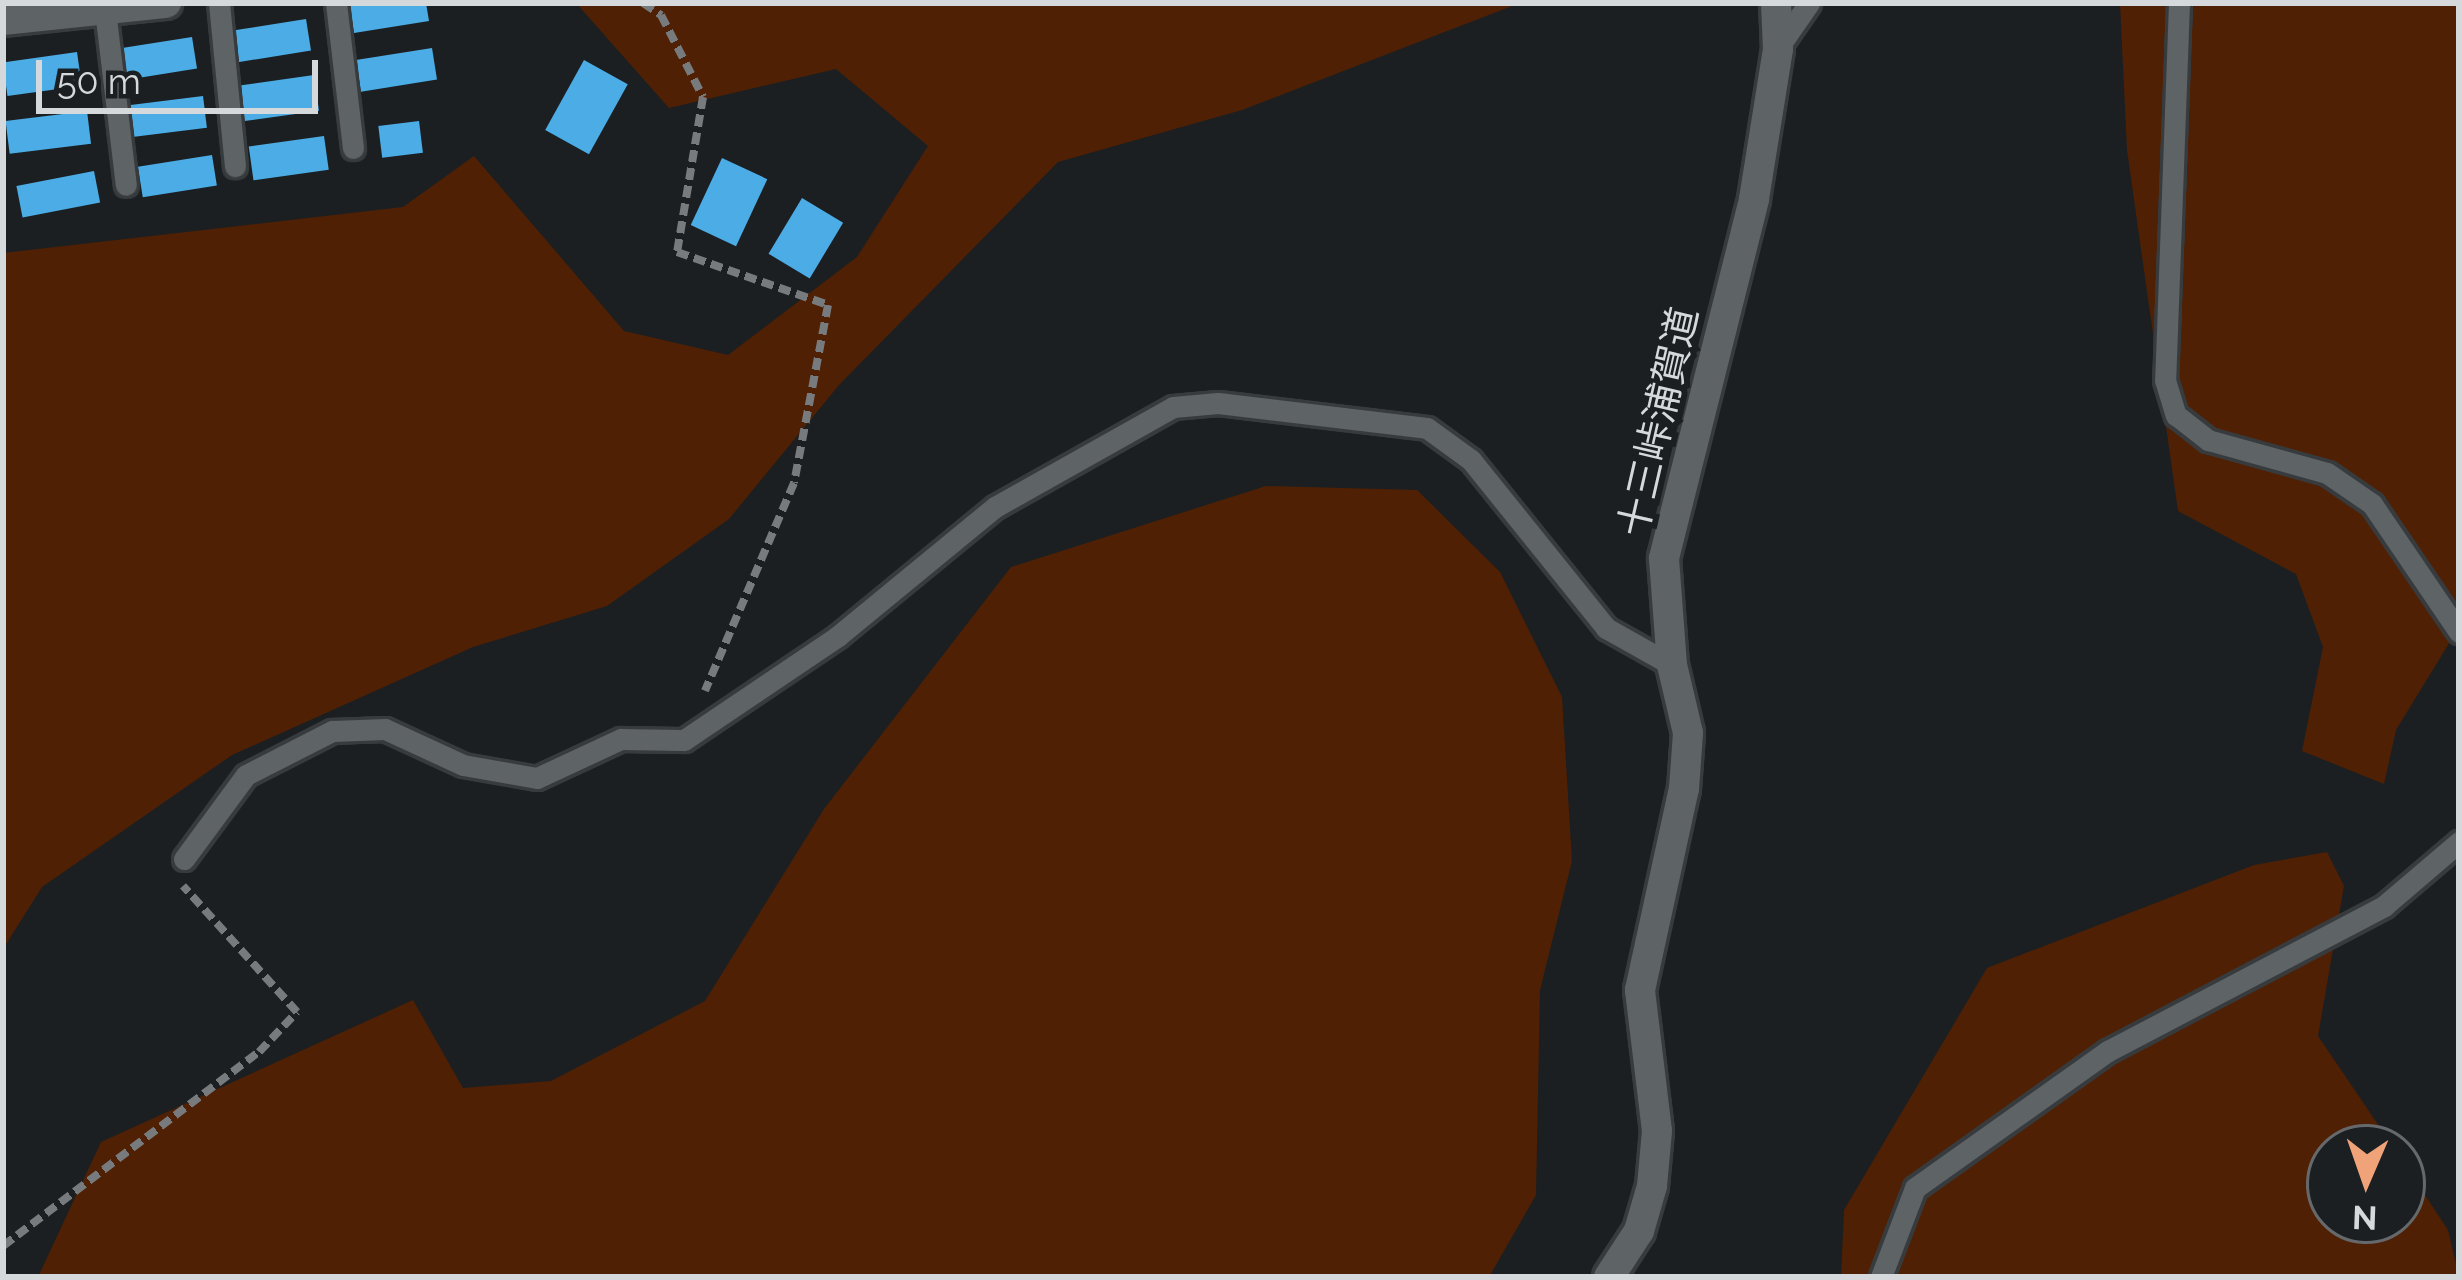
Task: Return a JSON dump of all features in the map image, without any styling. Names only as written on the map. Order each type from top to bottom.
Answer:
[{"type":"street","points":[[3,20],[166,3]]},
{"type":"street","name":"十三峠浦賀道","points":[[1609,1277],[1647,1211],[1656,1156],[1640,990],[1684,789],[1688,733],[1672,665],[1664,558],[1754,199],[1778,49],[1776,3]]},
{"type":"lane","points":[[219,3],[235,166]]},
{"type":"lane","points":[[337,3],[353,148]]},
{"type":"lane","points":[[1778,49],[1809,3]]},
{"type":"lane","points":[[2179,3],[2165,380],[2176,415],[2208,440],[2327,473],[2372,504],[2459,632]]},
{"type":"lane","points":[[105,10],[126,184]]},
{"type":"lane","points":[[184,859],[246,775],[332,731],[385,728],[463,765],[537,778],[621,739],[684,740],[838,636],[994,507],[1173,407],[1218,403],[1427,428],[1471,460],[1606,628],[1672,665]]},
{"type":"lane","points":[[1881,1277],[1915,1188],[2108,1051],[2384,906],[2459,842]]},
{"type":"path","points":[[643,3],[661,15],[703,97],[677,251],[828,304],[794,483],[684,740]]},
{"type":"path","points":[[3,1246],[260,1052],[297,1012],[176,878],[184,859]]},
{"type":"shaded area","points":[[576,3],[1520,3],[1242,110],[1058,162],[839,385],[729,519],[607,606],[473,647],[232,755],[42,887],[3,949],[3,253],[403,207],[474,156],[624,331],[728,355],[857,257],[928,146],[836,69],[669,108]]},
{"type":"shaded area","points":[[2120,3],[2459,3],[2459,627],[2396,730],[2384,784],[2302,751],[2323,647],[2296,574],[2178,511],[2127,150]]},
{"type":"shaded area","points":[[1266,486],[1417,490],[1500,572],[1562,697],[1572,861],[1540,990],[1536,1195],[1489,1277],[38,1277],[101,1142],[413,1000],[463,1088],[551,1081],[705,1001],[824,809],[1011,567]]},
{"type":"shaded area","points":[[2327,852],[2344,886],[2318,1036],[2378,1124],[2306,1124],[2306,1244],[2426,1244],[2426,1197],[2448,1230],[2459,1277],[1841,1277],[1844,1210],[1987,968],[2254,865]]},
{"type":"building","points":[[349,3],[426,3],[429,21],[354,33]]},
{"type":"building","points":[[306,19],[311,51],[238,62],[233,31]]},
{"type":"building","points":[[192,37],[197,69],[124,80],[119,49]]},
{"type":"building","points":[[432,48],[437,80],[361,92],[356,60]]},
{"type":"building","points":[[77,52],[82,86],[7,96],[3,62]]},
{"type":"building","points":[[584,60],[628,84],[589,154],[545,130]]},
{"type":"building","points":[[314,75],[319,111],[243,121],[238,86]]},
{"type":"building","points":[[203,96],[207,128],[130,137],[127,105]]},
{"type":"building","points":[[87,111],[91,144],[10,154],[6,121]]},
{"type":"building","points":[[419,121],[423,153],[382,158],[378,126]]},
{"type":"building","points":[[324,136],[329,170],[253,180],[249,147]]},
{"type":"building","points":[[212,155],[217,186],[143,197],[138,167]]},
{"type":"building","points":[[722,158],[767,179],[736,246],[691,225]]},
{"type":"building","points":[[94,171],[100,202],[23,217],[16,186]]},
{"type":"building","points":[[802,198],[843,223],[810,278],[769,254]]}]
